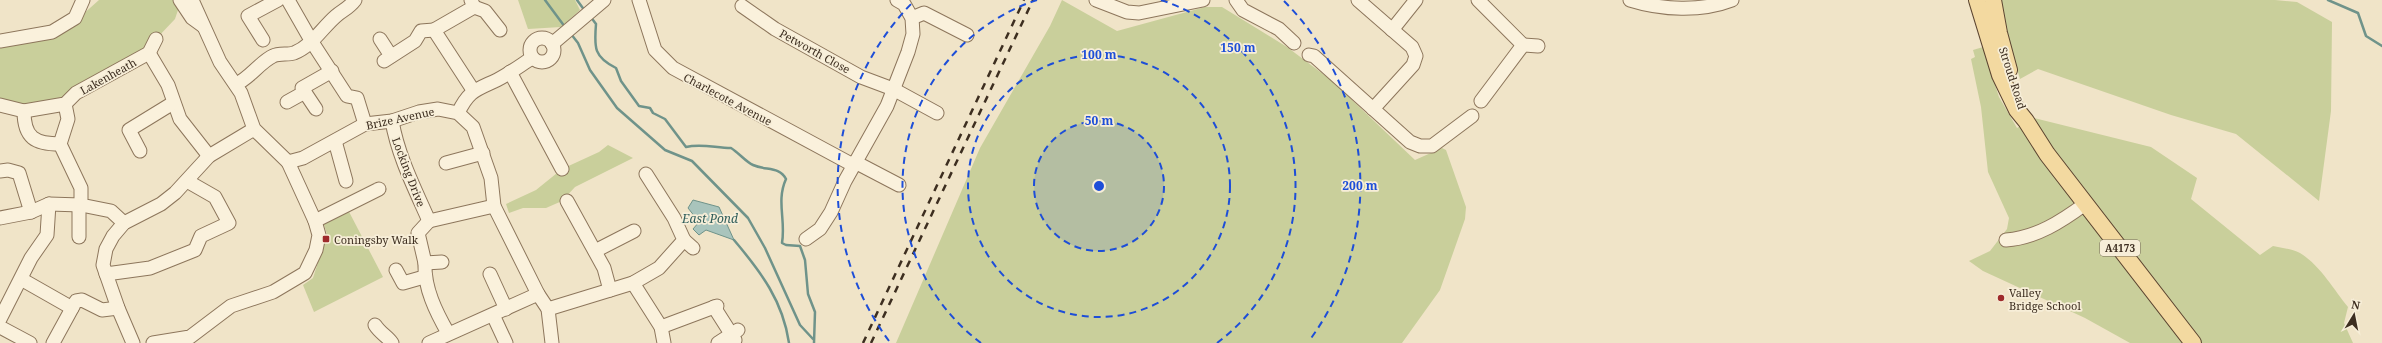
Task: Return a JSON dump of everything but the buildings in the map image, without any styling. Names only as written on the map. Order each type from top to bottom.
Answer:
[{"type":"main road","name":"Stroud Road","points":[[1977,0],[1993,34]]},
{"type":"main road","name":"Stroud Road","points":[[1993,0],[1993,34],[2000,75],[2017,110],[2026,121],[2047,154],[2085,204]]},
{"type":"main road","name":"A4173","points":[[2085,204],[2193,343]]},
{"type":"street","points":[[0,41],[52,32],[75,18],[83,0]]},
{"type":"street","points":[[180,0],[192,18],[205,27]]},
{"type":"street","points":[[153,343],[192,340],[235,304],[273,292],[305,273],[318,242],[319,235],[315,221],[288,162],[254,129],[236,84],[220,62],[192,0]]},
{"type":"street","points":[[236,84],[243,82],[248,75],[273,56],[294,53],[312,42],[337,15],[349,8],[354,0]]},
{"type":"street","points":[[552,343],[548,308],[538,294],[494,206],[491,178],[473,127],[458,113],[466,98],[474,90],[498,80],[532,58],[530,47],[534,40],[562,36],[604,0]]},
{"type":"street","name":"Charlecote Avenue","points":[[639,0],[655,50],[673,68],[854,164],[899,185]]},
{"type":"street","points":[[806,239],[820,229],[854,164],[887,106],[913,34],[912,18],[904,4],[897,0]]},
{"type":"street","points":[[1096,0],[1127,12],[1139,13],[1179,3],[1203,0]]},
{"type":"street","points":[[1236,0],[1243,10],[1269,22],[1290,36]]},
{"type":"street","points":[[1358,0],[1412,47],[1416,56],[1415,61],[1373,109]]},
{"type":"street","points":[[1392,30],[1416,0]]},
{"type":"street","points":[[1478,0],[1523,45],[1538,46]]},
{"type":"street","points":[[1630,0],[1661,7],[1693,8],[1727,1]]},
{"type":"street","points":[[262,40],[248,16],[287,1],[347,96],[357,98],[365,124]]},
{"type":"street","points":[[380,39],[392,57],[415,41],[421,31],[434,30],[473,4],[485,11],[500,30]]},
{"type":"street","name":"Petworth Close","points":[[742,6],[775,29],[861,77],[893,89],[937,113]]},
{"type":"street","points":[[912,18],[924,13],[967,35]]},
{"type":"street","points":[[434,30],[474,90]]},
{"type":"street","name":"Lakenheath","points":[[65,104],[76,93],[148,54],[156,39]]},
{"type":"street","points":[[1480,101],[1523,45]]},
{"type":"street","name":"Lakenheath","points":[[148,54],[168,85],[173,103],[180,119],[209,156]]},
{"type":"street","points":[[1309,55],[1314,56],[1410,142],[1420,146],[1432,146],[1472,116]]},
{"type":"street","points":[[316,109],[302,88],[332,71]]},
{"type":"street","points":[[510,72],[562,169]]},
{"type":"street","points":[[287,102],[305,92]]},
{"type":"street","points":[[140,151],[129,130],[173,103]]},
{"type":"street","points":[[0,105],[24,111],[65,104],[68,119],[60,144],[81,188],[79,238]]},
{"type":"street","name":"Brize Avenue","points":[[288,162],[335,141],[365,124],[392,121],[419,112],[438,109],[458,113]]},
{"type":"street","points":[[24,111],[24,124],[33,139],[44,144],[60,144]]},
{"type":"street","name":"Locking Drive","points":[[392,121],[394,133],[411,182],[429,221]]},
{"type":"street","points":[[133,343],[118,308],[103,264],[106,249],[113,236],[124,223],[161,204],[187,181],[209,156],[254,129]]},
{"type":"street","points":[[335,141],[348,177]]},
{"type":"street","points":[[446,163],[483,153]]},
{"type":"street","points":[[0,171],[8,170],[18,173],[31,212]]},
{"type":"street","points":[[548,308],[634,283],[659,268],[688,244],[674,218],[646,174]]},
{"type":"street","points":[[106,274],[150,268],[195,250],[201,236],[229,223],[215,197],[187,181]]},
{"type":"street","points":[[315,221],[379,189]]},
{"type":"street","points":[[567,201],[604,268],[610,290]]},
{"type":"street","points":[[0,319],[31,258],[48,235],[48,204]]},
{"type":"street","points":[[0,218],[31,212],[48,204],[80,204],[111,211],[124,223]]},
{"type":"street","points":[[2006,240],[2032,235],[2055,225],[2085,204]]},
{"type":"street","points":[[448,333],[437,313],[424,277],[424,263],[418,233],[429,221],[494,206]]},
{"type":"street","points":[[595,251],[634,230]]},
{"type":"street","points":[[424,263],[442,262]]},
{"type":"street","points":[[396,270],[400,286],[424,277]]},
{"type":"street","points":[[490,274],[506,309]]},
{"type":"street","points":[[21,279],[72,308]]},
{"type":"street","points":[[634,283],[661,327],[664,343]]},
{"type":"street","points":[[429,343],[448,333],[493,315],[538,294]]},
{"type":"street","points":[[53,343],[76,301],[82,300],[102,310],[118,308]]},
{"type":"street","points":[[661,327],[716,306],[734,334],[718,343]]},
{"type":"street","points":[[493,315],[506,343]]},
{"type":"street","points":[[375,325],[379,332],[388,337],[392,343]]},
{"type":"street","points":[[0,327],[30,343]]},
{"type":"green space","points":[[99,0],[177,0],[179,7],[175,19],[156,39],[149,53],[76,93],[34,110],[0,104],[0,44],[72,24]]},
{"type":"green space","points":[[518,0],[575,0],[580,10],[561,27],[528,29]]},
{"type":"green space","points":[[1062,0],[1117,31],[1205,7],[1222,7],[1287,47],[1331,80],[1415,160],[1442,148],[1446,150],[1466,207],[1465,219],[1440,290],[1402,343],[896,343],[980,148],[1050,26]]},
{"type":"green space","points":[[1999,0],[2275,0],[2297,2],[2332,22],[2331,111],[2319,201],[2236,134],[2171,115],[2038,69],[2020,79],[2001,14]]},
{"type":"green space","points":[[1983,47],[1999,97],[2017,128],[2034,118],[2151,147],[2197,178],[2191,199],[2260,255],[2273,246],[2300,253],[2314,264],[2348,307],[2344,323],[2353,343],[2130,343],[2085,318],[1983,271],[1969,261],[1990,251],[2007,229],[2009,218],[1988,172],[1981,107],[1971,59],[1975,57],[1973,50]]},
{"type":"green space","points":[[608,145],[633,158],[575,187],[562,201],[546,208],[523,208],[509,213],[506,204],[536,190],[562,169],[599,152]]},
{"type":"green space","points":[[346,206],[383,277],[314,312],[303,285],[313,278],[327,234],[322,219]]},
{"type":"water","name":"East Pond","points":[[693,200],[719,207],[734,240],[706,230],[699,235],[693,229],[699,222],[688,208]]},
{"type":"waterway","points":[[545,0],[565,27]]},
{"type":"waterway","points":[[577,0],[585,11]]},
{"type":"waterway","points":[[2328,0],[2358,13],[2366,36],[2382,46]]},
{"type":"waterway","points":[[590,16],[596,24],[595,39],[599,56],[616,68],[621,81],[639,106],[650,108],[653,113],[665,119],[686,147],[703,146],[731,148],[750,164],[776,170],[786,179],[783,187],[781,203],[783,226],[782,243],[786,245],[800,246],[805,260],[808,294],[815,312],[814,343]]},
{"type":"waterway","points":[[571,34],[578,43],[590,70],[617,108],[665,150],[692,161],[748,218],[765,248],[800,325],[813,339]]},
{"type":"waterway","points":[[734,240],[762,276],[776,300],[782,314],[789,343]]},
{"type":"railway","points":[[863,343],[1024,0]]},
{"type":"railway","points":[[871,343],[1033,0]]},
{"type":"place","name":"Coningsby Walk","points":[[326,239]]},
{"type":"place","name":"Valley Bridge School","points":[[2001,298]]}]
